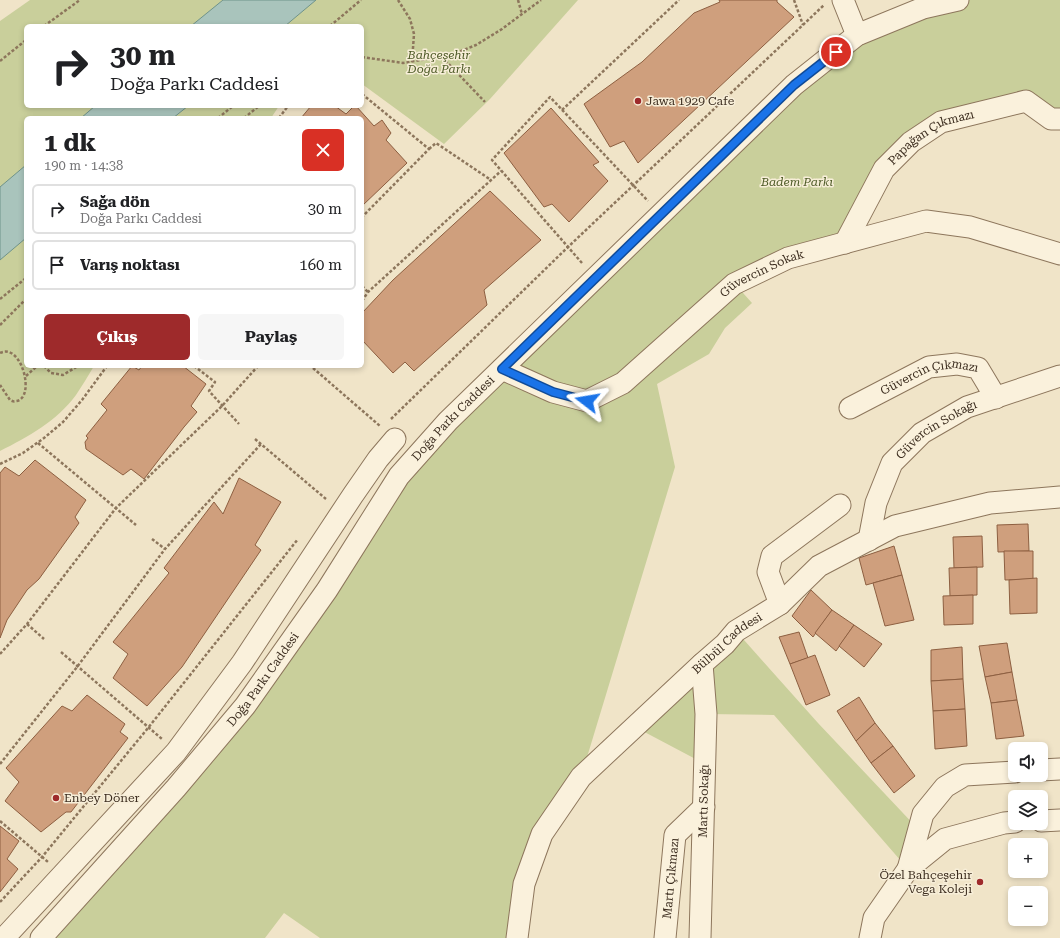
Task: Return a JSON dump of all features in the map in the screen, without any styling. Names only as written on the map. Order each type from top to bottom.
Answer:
[{"type":"street","name":"Doğa Parkı Caddesi","points":[[41,938],[176,788],[244,706],[327,590],[399,476],[448,421],[794,85],[857,35],[923,8],[958,0]]},
{"type":"street","points":[[834,3],[857,35]]},
{"type":"street","name":"Papağan Çıkmazı","points":[[845,243],[884,169],[911,142],[942,122],[1026,102],[1050,119],[1060,119]]},
{"type":"street","name":"Güvercin Sokak","points":[[502,369],[553,392],[587,401],[623,384],[734,284],[788,258],[926,222],[970,227],[1060,254]]},
{"type":"street","name":"Güvercin Çıkmazı","points":[[850,408],[929,368],[957,364],[978,368],[996,398]]},
{"type":"street","name":"Güvercin Sokağı","points":[[869,540],[876,503],[892,464],[922,433],[967,407],[1060,376]]},
{"type":"street","points":[[4,938],[176,752],[242,663],[378,459],[389,434]]},
{"type":"street","name":"Bülbül Caddesi","points":[[516,938],[524,884],[542,834],[581,777],[725,644],[736,631],[780,604],[819,566],[895,526],[990,503],[1060,497]]},
{"type":"street","points":[[780,604],[768,572],[772,556],[840,505]]},
{"type":"street","name":"Martı Sokağı","points":[[700,938],[706,714],[702,664]]},
{"type":"street","points":[[1048,770],[1060,769]]},
{"type":"street","points":[[908,869],[923,814],[945,787],[966,775],[1008,772]]},
{"type":"street","name":"Martı Çıkmazı","points":[[665,938],[675,835],[704,807]]},
{"type":"street","points":[[1048,821],[1060,820]]},
{"type":"street","points":[[870,938],[874,918],[908,869],[945,839],[1008,823]]},
{"type":"path","points":[[47,24],[80,0]]},
{"type":"path","points":[[332,24],[360,0]]},
{"type":"path","points":[[398,0],[410,19],[414,34],[412,62]]},
{"type":"path","points":[[522,0],[518,2],[522,14]]},
{"type":"path","points":[[364,57],[403,63],[451,54],[476,45],[541,0]]},
{"type":"path","points":[[562,110],[679,0]]},
{"type":"path","points":[[794,0],[803,25]]},
{"type":"path","points":[[313,368],[389,434],[568,247],[803,25],[834,3]]},
{"type":"path","points":[[0,61],[24,42]]},
{"type":"path","points":[[441,56],[485,102]]},
{"type":"path","points":[[364,96],[429,149]]},
{"type":"path","points":[[595,278],[492,160],[550,96],[661,215]]},
{"type":"path","points":[[220,116],[230,108]]},
{"type":"path","points":[[246,116],[256,108]]},
{"type":"path","points":[[512,131],[516,134]]},
{"type":"path","points":[[364,215],[436,143],[491,181]]},
{"type":"path","points":[[364,298],[368,292],[501,171]]},
{"type":"path","points":[[0,299],[24,280]]},
{"type":"path","points":[[364,288],[368,292]]},
{"type":"path","points":[[0,325],[24,301]]},
{"type":"path","points":[[0,353],[4,351],[11,353],[17,358],[26,376],[22,399],[16,401],[10,400],[1,390],[0,385]]},
{"type":"path","points":[[26,376],[35,368]]},
{"type":"path","points":[[46,368],[51,373],[63,375],[75,368]]},
{"type":"path","points":[[0,464],[23,453],[38,443],[63,422],[82,400],[106,368]]},
{"type":"path","points":[[197,368],[215,382],[209,391],[239,424]]},
{"type":"path","points":[[0,654],[27,624],[116,508],[222,406],[256,368]]},
{"type":"path","points":[[255,439],[342,512]]},
{"type":"path","points":[[38,443],[136,525]]},
{"type":"path","points":[[0,764],[77,667],[165,550],[261,444]]},
{"type":"path","points":[[0,902],[42,857],[148,728],[299,537]]},
{"type":"path","points":[[152,538],[165,550]]},
{"type":"path","points":[[27,624],[44,639]]},
{"type":"path","points":[[60,652],[176,752]]},
{"type":"path","points":[[0,821],[63,874]]},
{"type":"green space","name":"Bahçeşehir Doğa Parkı","points":[[30,0],[578,0],[490,99],[444,144],[364,85],[364,24],[24,24],[24,108],[278,108],[272,116],[24,116],[24,368],[93,368],[76,395],[60,413],[41,428],[0,451],[0,21]]},
{"type":"green space","name":"Badem Parkı","points":[[958,0],[1060,0],[1060,119],[1026,101],[911,142],[845,243],[735,284],[752,303],[725,328],[709,354],[657,384],[675,467],[581,777],[542,834],[517,938],[320,938],[284,913],[265,938],[41,938],[176,788],[399,476],[857,35]]},
{"type":"green space","points":[[736,631],[818,723],[919,830],[908,869],[774,715],[706,714],[705,764],[635,727]]},
{"type":"water","points":[[223,0],[316,0],[287,24],[193,24]]},
{"type":"water","points":[[93,108],[186,108],[176,116],[83,116]]},
{"type":"water","points":[[24,167],[24,240],[0,260],[0,187]]},
{"type":"building","points":[[719,0],[777,0],[777,2],[794,17],[638,163],[624,141],[610,147],[584,104],[642,62],[694,13],[720,2]]},
{"type":"building","points":[[309,108],[338,108],[346,114],[352,108],[358,108],[374,126],[382,120],[391,133],[386,140],[407,163],[364,204],[364,116],[303,116]]},
{"type":"building","points":[[551,108],[599,162],[593,165],[608,181],[569,222],[552,204],[544,207],[504,153]]},
{"type":"building","points":[[490,191],[541,240],[484,290],[487,305],[414,371],[405,362],[393,373],[364,342],[364,311],[393,280]]},
{"type":"building","points":[[130,368],[139,370],[140,368],[186,368],[206,384],[191,406],[197,412],[144,479],[131,469],[123,475],[86,449],[85,442],[88,438],[86,436],[107,410],[101,404]]},
{"type":"building","points":[[35,460],[86,500],[75,517],[79,523],[39,579],[27,590],[7,620],[0,638],[0,473],[5,467],[19,476]]},
{"type":"building","points":[[239,478],[281,502],[255,545],[261,550],[182,667],[147,706],[113,678],[128,654],[113,642],[169,573],[164,568],[214,502],[223,514]]},
{"type":"building","points":[[1028,524],[1029,551],[998,552],[997,525]]},
{"type":"building","points":[[982,536],[983,567],[954,568],[953,537]]},
{"type":"building","points":[[894,546],[902,575],[866,585],[859,558]]},
{"type":"building","points":[[1004,551],[1033,551],[1033,579],[1005,580]]},
{"type":"building","points":[[977,567],[977,595],[950,596],[949,568]]},
{"type":"building","points":[[902,575],[914,620],[885,626],[873,583]]},
{"type":"building","points":[[1037,578],[1037,613],[1010,614],[1009,580]]},
{"type":"building","points":[[811,590],[832,610],[813,637],[792,616]]},
{"type":"building","points":[[973,595],[973,624],[944,625],[943,596]]},
{"type":"building","points":[[832,610],[854,625],[836,651],[815,633]]},
{"type":"building","points":[[854,625],[882,644],[864,667],[839,646]]},
{"type":"building","points":[[799,632],[808,658],[790,664],[779,637]]},
{"type":"building","points":[[1007,643],[1012,672],[985,677],[979,646]]},
{"type":"building","points":[[962,647],[963,679],[931,681],[931,650]]},
{"type":"building","points":[[815,655],[830,695],[806,705],[790,664]]},
{"type":"building","points":[[1012,672],[1017,700],[991,703],[985,677]]},
{"type":"building","points":[[963,679],[965,709],[933,711],[931,681]]},
{"type":"building","points":[[87,695],[125,724],[120,732],[128,738],[71,812],[66,812],[41,832],[5,801],[19,782],[6,768],[62,706],[72,711]]},
{"type":"building","points":[[859,697],[875,723],[856,741],[837,711]]},
{"type":"building","points":[[1017,700],[1024,736],[996,739],[991,703]]},
{"type":"building","points":[[965,709],[967,746],[935,749],[933,711]]},
{"type":"building","points":[[875,723],[893,746],[871,763],[856,741]]},
{"type":"building","points":[[893,746],[915,776],[894,793],[871,763]]},
{"type":"building","points":[[0,826],[19,841],[7,859],[18,869],[0,892]]},
{"type":"place","name":"Jawa 1929 Cafe","points":[[638,101]]},
{"type":"place","name":"Enbey Döner","points":[[56,798]]},
{"type":"place","name":"Özel Bahçeşehir Vega Koleji","points":[[980,882]]},
{"type":"route","points":[[587,401],[553,392],[502,369],[794,85],[836,52]]}]
